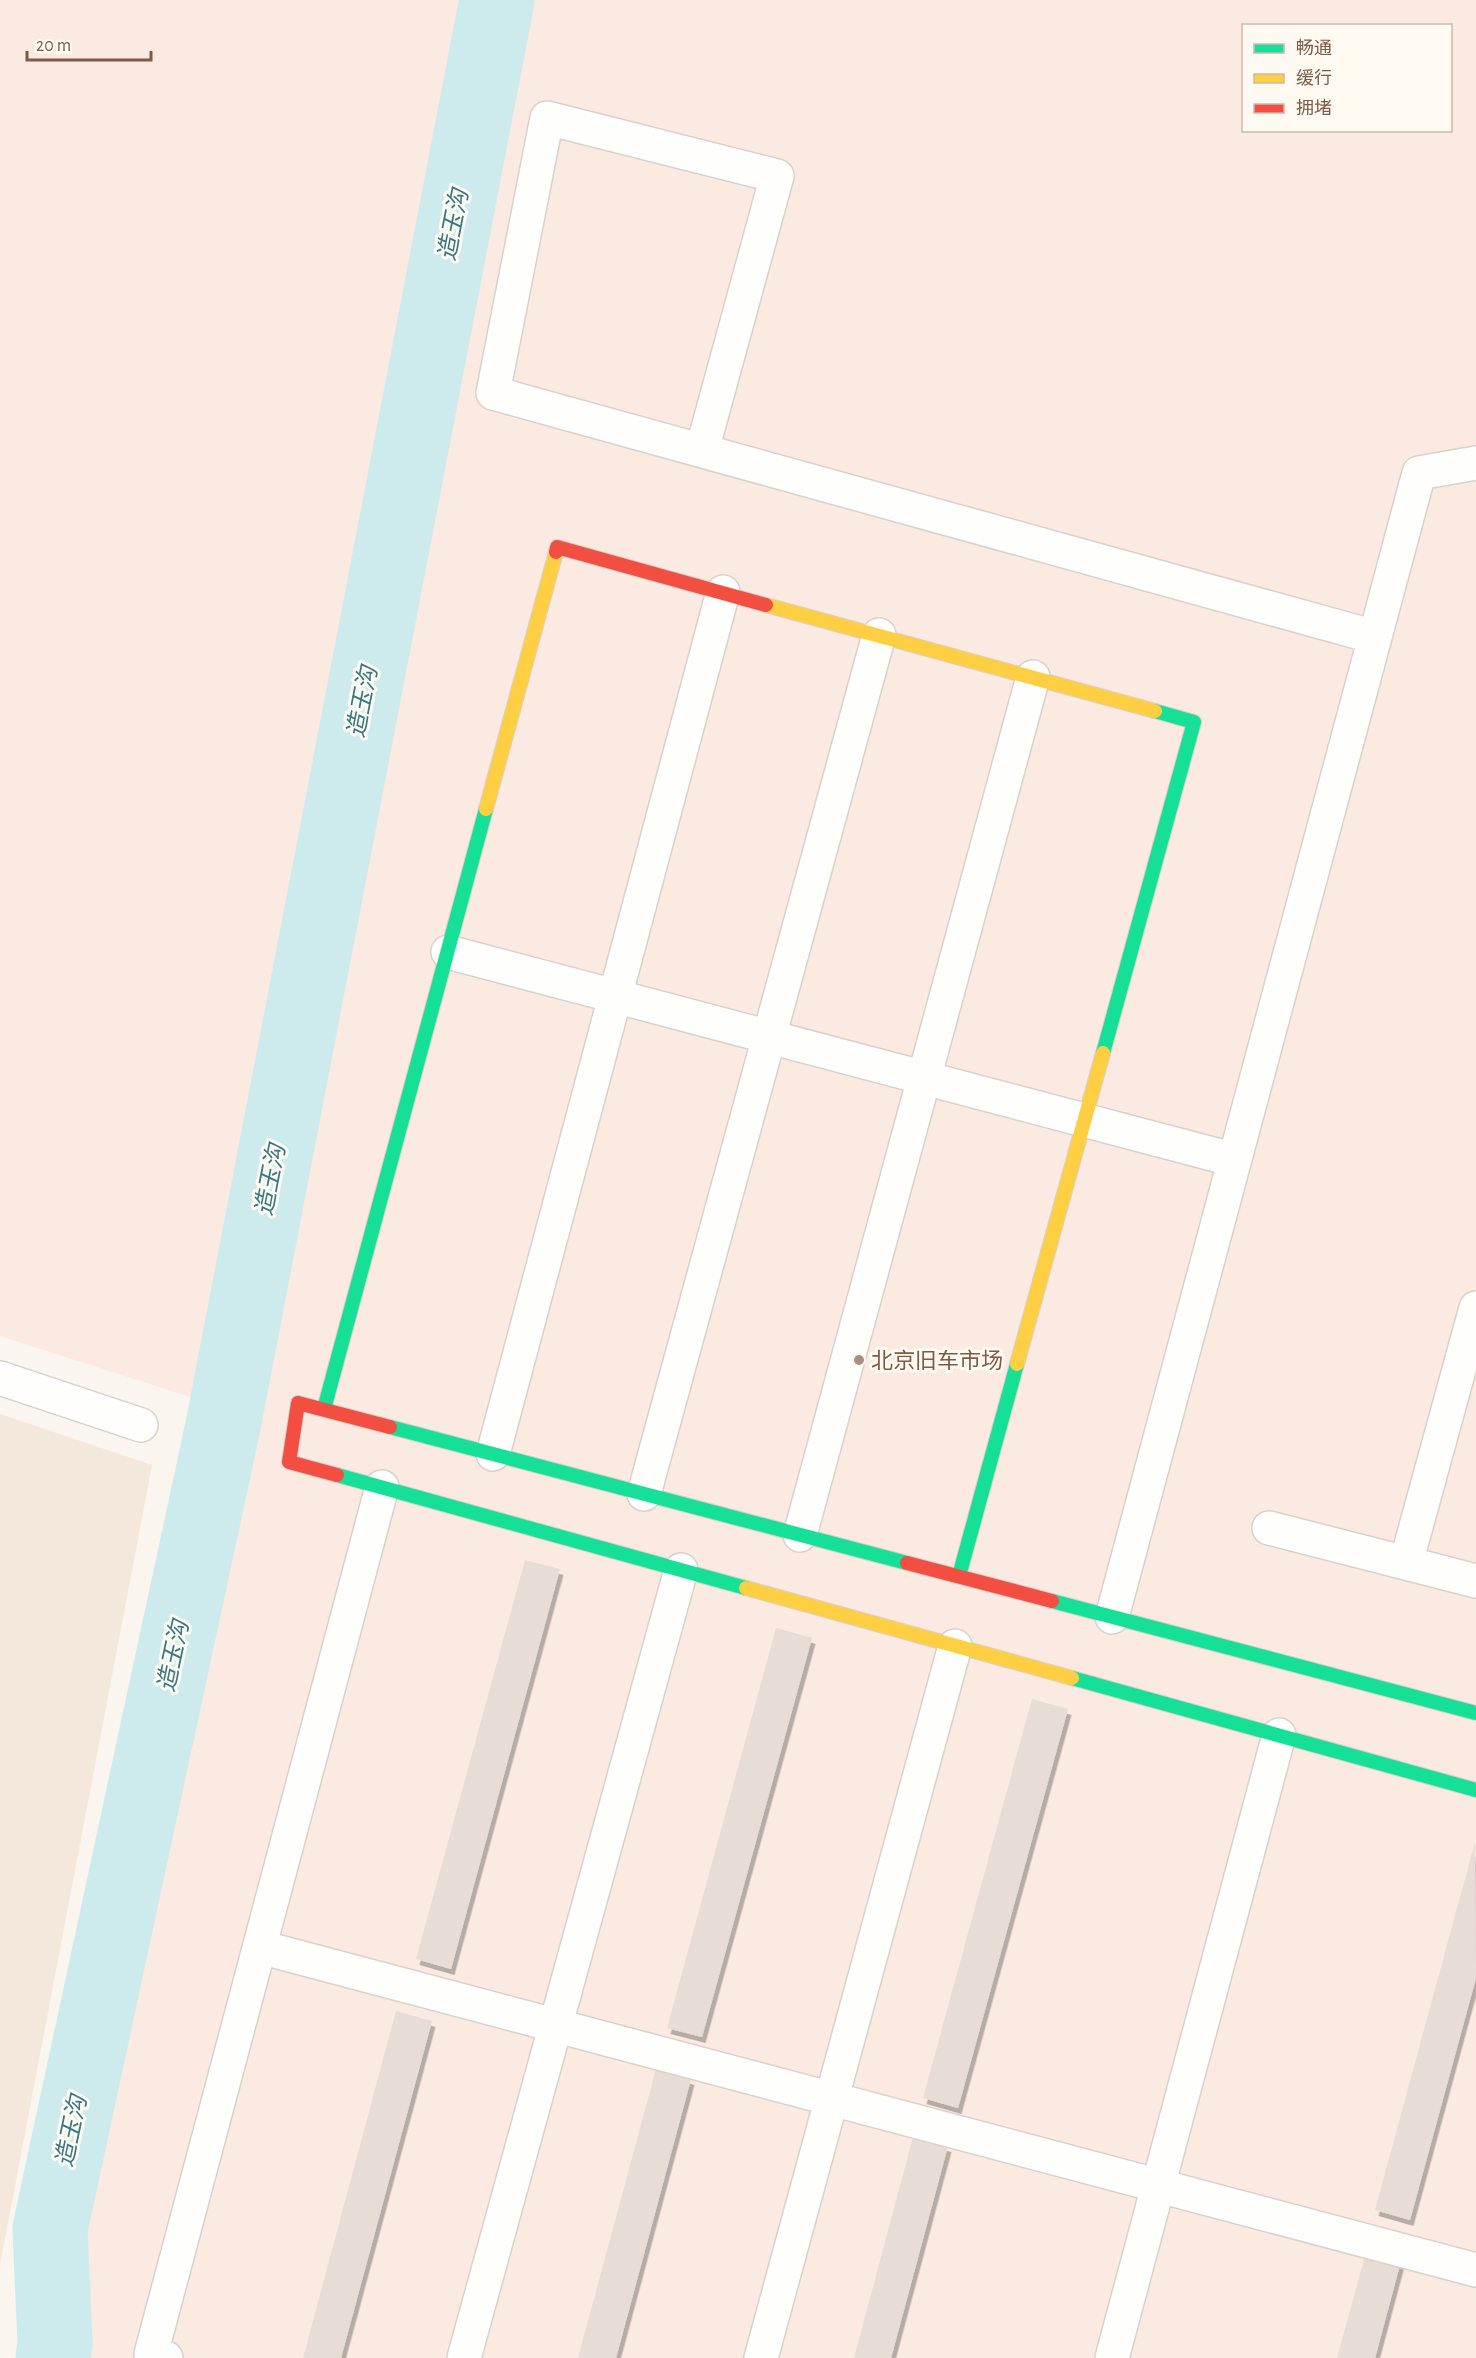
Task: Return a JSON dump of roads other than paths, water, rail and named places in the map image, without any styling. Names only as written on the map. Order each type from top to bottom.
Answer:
[{"type":"street","points":[[702,450],[777,176],[547,118],[493,393],[1375,637]]},
{"type":"street","points":[[1112,1617],[1419,473],[1476,463]]},
{"type":"street","points":[[324,1410],[557,547],[1194,722],[959,1576]]},
{"type":"street","points":[[493,1454],[723,592]]},
{"type":"street","points":[[644,1494],[879,635]]},
{"type":"street","points":[[800,1535],[1033,677]]},
{"type":"street","points":[[448,952],[1235,1160]]},
{"type":"street","points":[[1406,1563],[1476,1308]]},
{"type":"street","points":[[0,1378],[141,1425]]},
{"type":"street","points":[[1476,1713],[298,1403],[289,1462],[1476,1790]]},
{"type":"street","points":[[166,2358],[150,2354],[382,1488]]},
{"type":"street","points":[[1269,1528],[1476,1581]]},
{"type":"street","points":[[464,2358],[681,1570]]},
{"type":"street","points":[[761,2358],[955,1646]]},
{"type":"street","points":[[1113,2358],[1279,1736]]},
{"type":"street","points":[[260,1947],[1476,2270]]},
{"type":"waterway","name":"造玉沟","points":[[53,2358],[55,2343],[50,2229],[223,1426],[497,0]]},
{"type":"place","name":"北京旧车市场","points":[[859,1360]]}]
